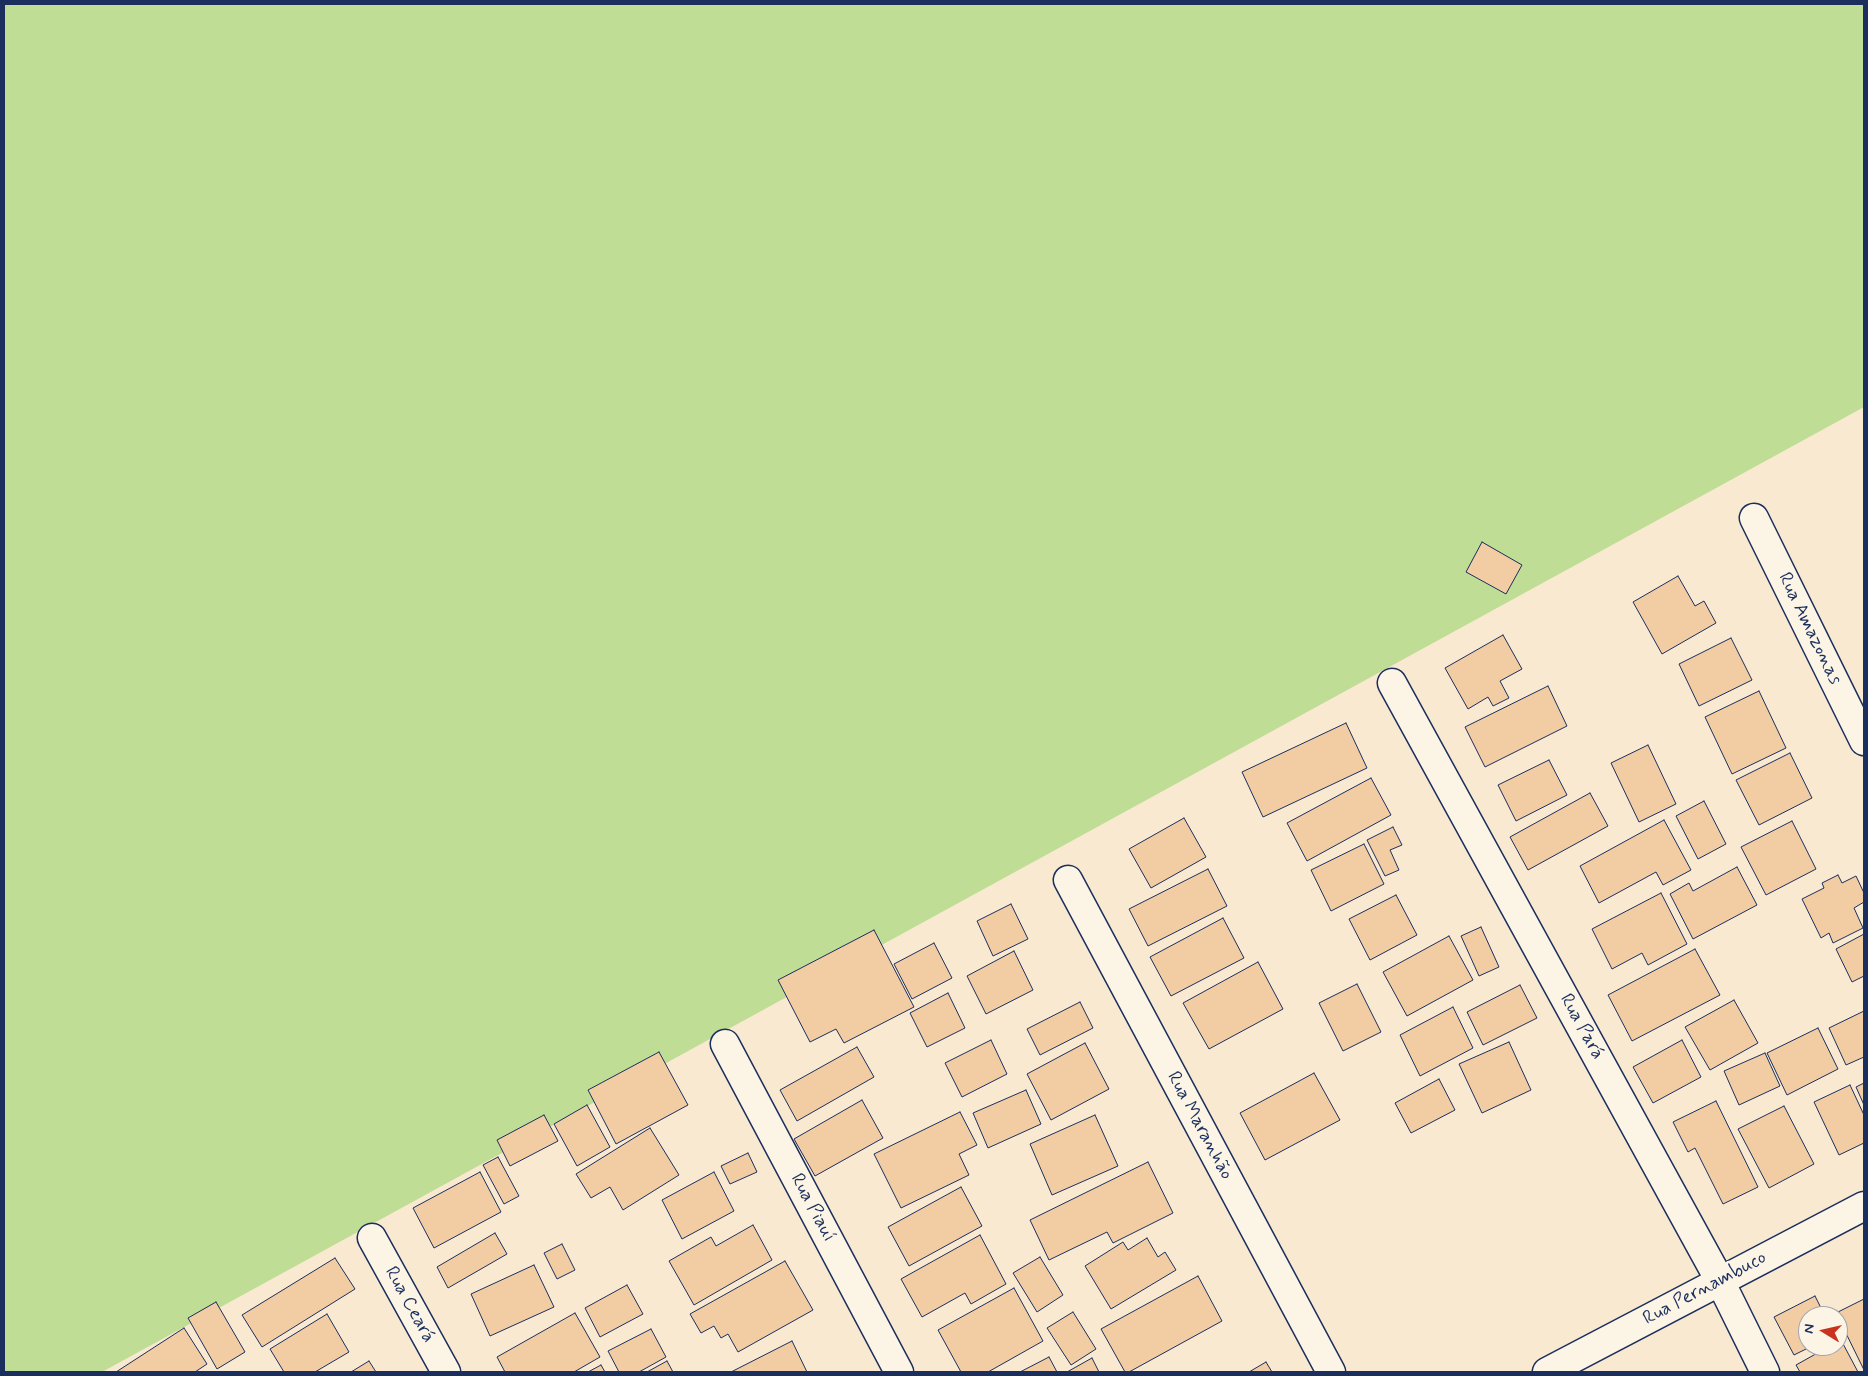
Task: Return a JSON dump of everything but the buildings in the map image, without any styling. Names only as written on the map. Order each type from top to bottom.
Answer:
[{"type":"street","name":"Rua Amazonas","points":[[1754,518],[1864,741]]},
{"type":"street","name":"Rua Pará","points":[[1392,683],[1720,1281],[1765,1372]]},
{"type":"street","name":"Rua Maranhão","points":[[1068,880],[1330,1372]]},
{"type":"street","name":"Rua Piauí","points":[[725,1044],[899,1372]]},
{"type":"street","name":"Rua Pernambuco","points":[[1547,1372],[1864,1206]]},
{"type":"street","name":"Rua Ceará","points":[[372,1238],[446,1372]]},
{"type":"green space","points":[[4,4],[1864,4],[1864,407],[102,1372],[4,1372]]}]
